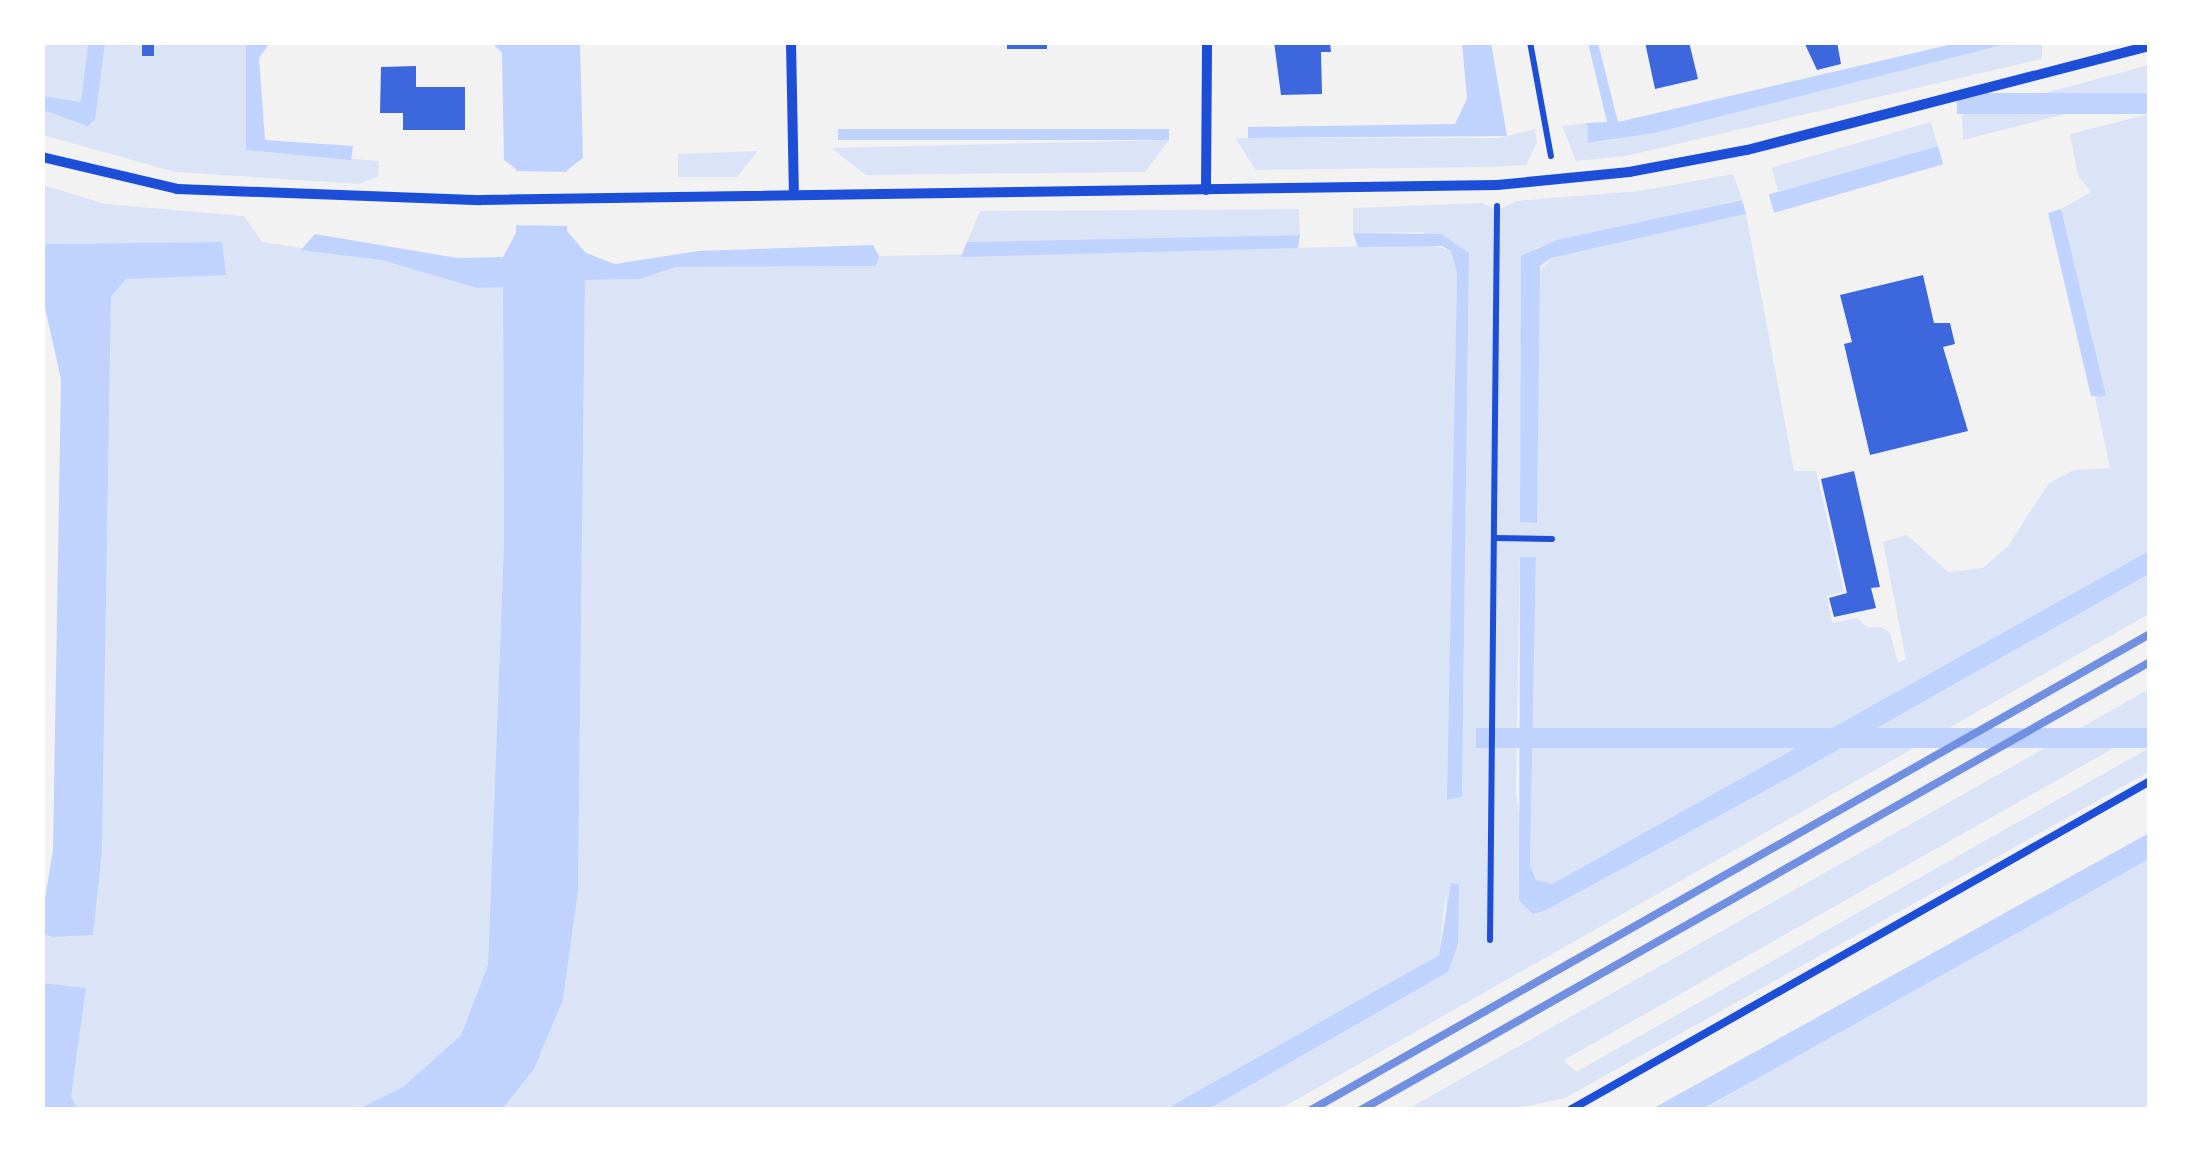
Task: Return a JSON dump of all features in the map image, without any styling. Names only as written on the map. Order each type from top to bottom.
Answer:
[{"type":"street","points":[[792,42],[794,195]]},
{"type":"street","points":[[1206,190],[1207,42]]},
{"type":"street","points":[[42,157],[177,190],[481,200],[1496,186],[1556,182],[1747,150],[2150,46]]},
{"type":"lane","points":[[1570,1110],[2150,781]]},
{"type":"path","points":[[1530,42],[1556,182]]},
{"type":"path","points":[[1490,940],[1496,186]]},
{"type":"path","points":[[1494,538],[1552,539]]},
{"type":"shaded area","points":[[42,43],[88,43],[81,102],[43,96]]},
{"type":"shaded area","points":[[105,43],[246,43],[246,150],[379,161],[378,177],[359,184],[175,172],[43,135],[42,110],[93,124]]},
{"type":"shaded area","points":[[2010,43],[2042,43],[2042,59],[1626,156],[1576,161],[1562,126],[1587,123],[1588,143],[1614,140]]},
{"type":"shaded area","points":[[2149,65],[2149,93],[1963,140],[1962,115]]},
{"type":"shaded area","points":[[2149,114],[2149,551],[1552,884],[1536,880],[1530,864],[1536,557],[1520,557],[1516,793],[1533,914],[2149,574],[2149,614],[1280,1109],[1209,1109],[1448,972],[1446,892],[1439,955],[1166,1109],[503,1110],[534,1069],[563,1000],[578,891],[585,280],[640,279],[676,267],[876,266],[879,256],[1429,245],[1451,250],[1457,272],[1448,800],[1462,797],[1469,253],[1421,232],[1353,233],[1353,208],[1482,203],[1498,210],[1516,201],[1639,191],[1733,174],[1742,199],[1535,248],[1537,275],[1551,258],[1746,214],[1794,471],[1816,471],[1844,592],[1827,596],[1832,623],[1858,618],[1866,627],[1881,627],[1890,633],[1898,663],[1906,659],[1883,542],[1907,535],[1948,572],[1983,568],[2008,546],[2049,483],[2074,470],[2110,468],[2095,398],[2106,395],[2061,209],[2091,192],[2078,176],[2070,134]]},
{"type":"shaded area","points":[[1931,122],[1938,146],[1778,192],[1771,168]]},
{"type":"shaded area","points":[[1535,129],[1537,143],[1526,165],[1491,167],[1256,170],[1235,138],[1499,138]]},
{"type":"shaded area","points":[[1169,140],[1145,172],[866,175],[831,148]]},
{"type":"shaded area","points":[[758,151],[737,177],[678,177],[678,154]]},
{"type":"shaded area","points":[[43,185],[105,204],[244,216],[262,242],[381,260],[477,288],[503,286],[504,540],[488,965],[461,1035],[403,1087],[358,1109],[78,1109],[71,1097],[86,988],[43,983],[43,933],[71,937],[102,851],[111,297],[126,279],[222,242],[43,244]]},
{"type":"shaded area","points":[[1299,209],[1300,235],[967,242],[980,211]]},
{"type":"shaded area","points":[[2149,689],[2149,728],[1564,1060],[1576,1072],[2149,748],[2149,772],[1565,1098],[1514,1109],[1406,1110]]},
{"type":"shaded area","points":[[2149,859],[2149,1109],[1703,1110],[1838,1032]]},
{"type":"water","points":[[580,42],[583,158],[567,170],[567,231],[586,253],[615,264],[698,251],[873,245],[879,256],[876,266],[676,267],[640,279],[585,280],[578,891],[563,1000],[534,1069],[503,1109],[358,1109],[403,1087],[461,1035],[488,965],[504,540],[503,287],[477,288],[381,260],[301,250],[315,234],[457,258],[503,257],[516,233],[516,169],[504,160],[502,53],[494,45],[314,43]]},
{"type":"water","points":[[88,43],[105,43],[95,120],[88,126],[43,110],[42,96],[81,102]]},
{"type":"water","points":[[246,43],[270,43],[259,58],[265,140],[353,146],[351,160],[246,150]]},
{"type":"water","points":[[1462,43],[1491,43],[1507,136],[1248,138],[1248,127],[1455,124],[1467,99]]},
{"type":"water","points":[[1588,43],[1598,43],[1618,122],[1957,43],[2010,43],[1654,133],[1588,143],[1587,123],[1607,122]]},
{"type":"water","points":[[1957,93],[2149,93],[2149,114],[1957,114]]},
{"type":"water","points":[[838,129],[1169,129],[1169,140],[838,140]]},
{"type":"water","points":[[1938,146],[1943,164],[1774,213],[1769,195]]},
{"type":"water","points":[[1742,200],[1746,214],[1551,258],[1540,266],[1537,523],[1520,522],[1521,256],[1557,240]]},
{"type":"water","points":[[2061,209],[2106,395],[2100,397],[2091,396],[2048,213]]},
{"type":"water","points":[[1353,233],[1441,234],[1469,253],[1462,797],[1447,800],[1457,272],[1451,251],[1442,246],[1358,247]]},
{"type":"water","points":[[1300,235],[1298,248],[961,257],[967,242]]},
{"type":"water","points":[[222,242],[226,275],[126,279],[111,297],[102,851],[93,935],[52,937],[43,933],[42,917],[53,850],[61,379],[43,299],[43,244]]},
{"type":"water","points":[[2149,551],[2149,574],[1790,777],[1546,910],[1533,914],[1519,900],[1520,557],[1536,557],[1530,864],[1536,880],[1552,884]]},
{"type":"water","points":[[1476,728],[2149,728],[2149,748],[1476,748]]},
{"type":"water","points":[[2149,833],[2149,859],[1703,1109],[1652,1109]]},
{"type":"water","points":[[1451,883],[1459,884],[1458,944],[1448,972],[1209,1109],[1166,1109],[1439,955]]},
{"type":"water","points":[[43,983],[86,988],[71,1097],[78,1109],[43,1109]]},
{"type":"pier","points":[[511,171],[573,172],[572,226],[510,225]]},
{"type":"building","points":[[142,42],[154,42],[154,56],[142,56]]},
{"type":"building","points":[[1007,42],[1047,42],[1047,49],[1007,49]]},
{"type":"building","points":[[1274,42],[1330,42],[1331,52],[1321,52],[1322,94],[1281,95]]},
{"type":"building","points":[[1645,42],[1689,42],[1698,79],[1655,89]]},
{"type":"building","points":[[1804,42],[1837,42],[1841,64],[1817,70]]},
{"type":"building","points":[[416,66],[416,87],[465,87],[465,130],[403,130],[403,113],[380,113],[381,67]]},
{"type":"building","points":[[1923,275],[1934,323],[1950,323],[1955,344],[1943,347],[1968,431],[1870,455],[1844,344],[1852,342],[1840,295]]},
{"type":"building","points":[[1854,471],[1880,587],[1871,588],[1876,608],[1834,617],[1829,598],[1847,593],[1821,479]]},
{"type":"railway","points":[[1311,1110],[2150,634]]},
{"type":"railway","points":[[1361,1110],[2150,662]]}]
